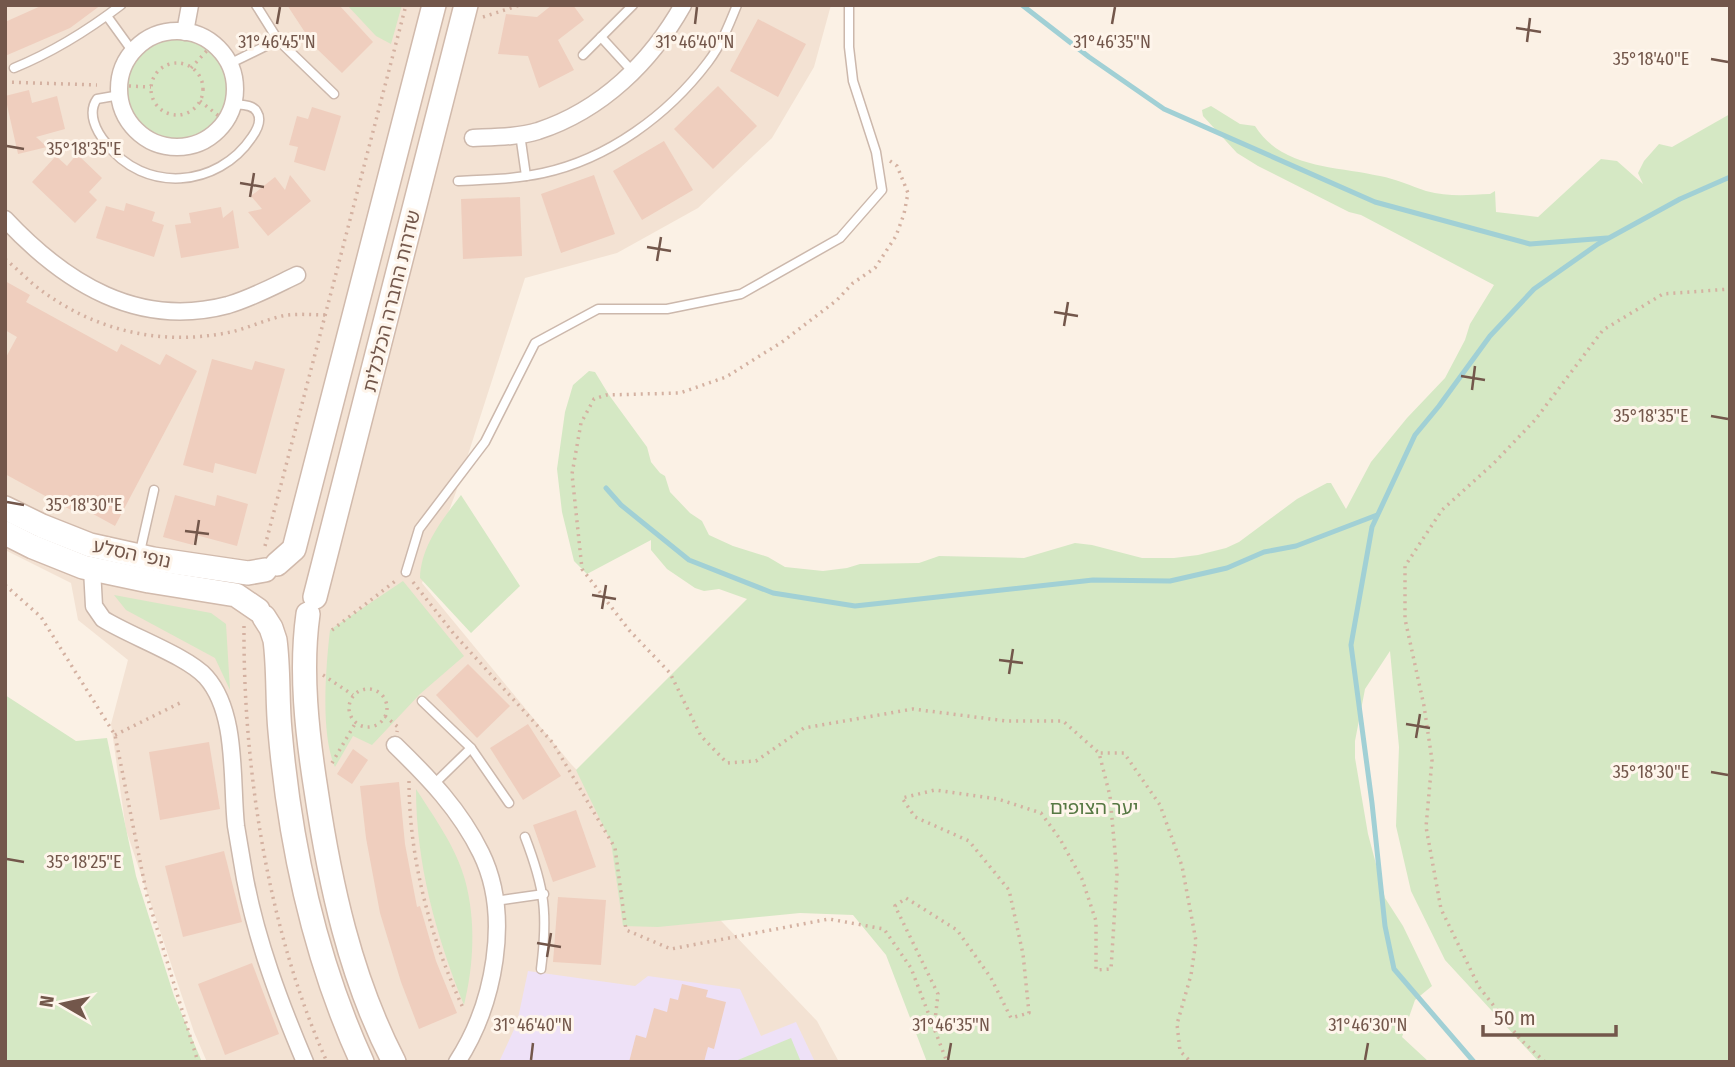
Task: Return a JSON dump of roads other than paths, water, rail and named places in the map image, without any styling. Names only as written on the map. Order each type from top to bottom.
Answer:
[{"type":"main road","name":"שדרות החברה הכלכלית","points":[[267,569],[294,549],[434,5]]},
{"type":"main road","name":"שדרות החברה הכלכלית","points":[[394,1062],[361,987],[331,879],[308,726],[305,671],[311,605],[465,12]]},
{"type":"main road","name":"נופי הסלע","points":[[5,508],[90,545],[139,556],[248,573],[267,569]]},
{"type":"main road","name":"נופי הסלע","points":[[5,533],[33,547],[92,569],[225,593],[256,609]]},
{"type":"main road","points":[[256,609],[280,625],[294,623],[311,605],[314,586],[306,572],[290,564],[267,569],[260,575],[254,590],[254,600],[256,609],[271,628],[275,640],[284,772],[305,896],[334,998],[362,1062]]},
{"type":"street","points":[[185,32],[190,5]]},
{"type":"street","points":[[474,138],[537,131],[563,121],[609,93],[633,72],[668,32],[683,5]]},
{"type":"street","points":[[185,32],[213,44],[229,64],[234,84],[233,104],[225,121],[213,135],[182,147],[163,146],[135,130],[125,114],[120,90],[125,64],[144,42],[160,34],[185,32]]},
{"type":"street","points":[[5,219],[51,263],[77,282],[106,297],[157,310],[201,310],[227,305],[253,297],[297,275]]},
{"type":"street","points":[[92,569],[94,606],[103,619],[188,664],[205,676],[219,699],[226,718],[236,826],[245,881],[262,948],[305,1062]]},
{"type":"street","points":[[395,746],[434,784],[466,826],[482,855],[491,881],[495,958],[486,1002],[457,1062]]},
{"type":"lane","points":[[14,68],[63,46],[121,5]]},
{"type":"lane","points":[[256,5],[278,40],[334,94]]},
{"type":"lane","points":[[583,55],[633,5]]},
{"type":"lane","points":[[458,181],[526,176],[567,166],[621,140],[666,107],[709,61],[737,5]]},
{"type":"lane","points":[[406,572],[419,528],[485,442],[535,343],[598,309],[667,309],[741,294],[840,238],[882,190],[876,152],[853,81],[849,47],[849,5]]},
{"type":"lane","points":[[107,16],[133,52]]},
{"type":"lane","points":[[601,37],[633,72]]},
{"type":"lane","points":[[229,64],[278,40]]},
{"type":"lane","points":[[120,90],[97,99],[93,115],[96,128],[113,152],[126,163],[155,177],[169,179],[205,175],[226,164],[244,149],[257,130],[258,112],[252,106],[233,104]]},
{"type":"lane","points":[[520,134],[526,176]]},
{"type":"lane","points":[[139,556],[155,490]]},
{"type":"lane","points":[[422,701],[471,748],[509,803]]},
{"type":"lane","points":[[434,784],[471,748]]},
{"type":"lane","points":[[525,837],[544,894],[541,969]]},
{"type":"lane","points":[[493,901],[544,894]]},
{"type":"waterway","points":[[1022,5],[1089,57],[1164,109],[1375,202],[1530,244],[1607,238]]},
{"type":"waterway","points":[[1474,1062],[1394,969],[1385,926],[1351,645],[1372,527],[1415,435],[1490,336],[1534,289],[1598,244],[1680,199],[1730,177]]},
{"type":"waterway","points":[[606,488],[621,505],[689,560],[773,593],[855,606],[1093,580],[1170,581],[1227,568],[1264,552],[1296,546],[1377,515]]},
{"type":"park label","name":"יער הצופים","points":[[1094,807]]}]
